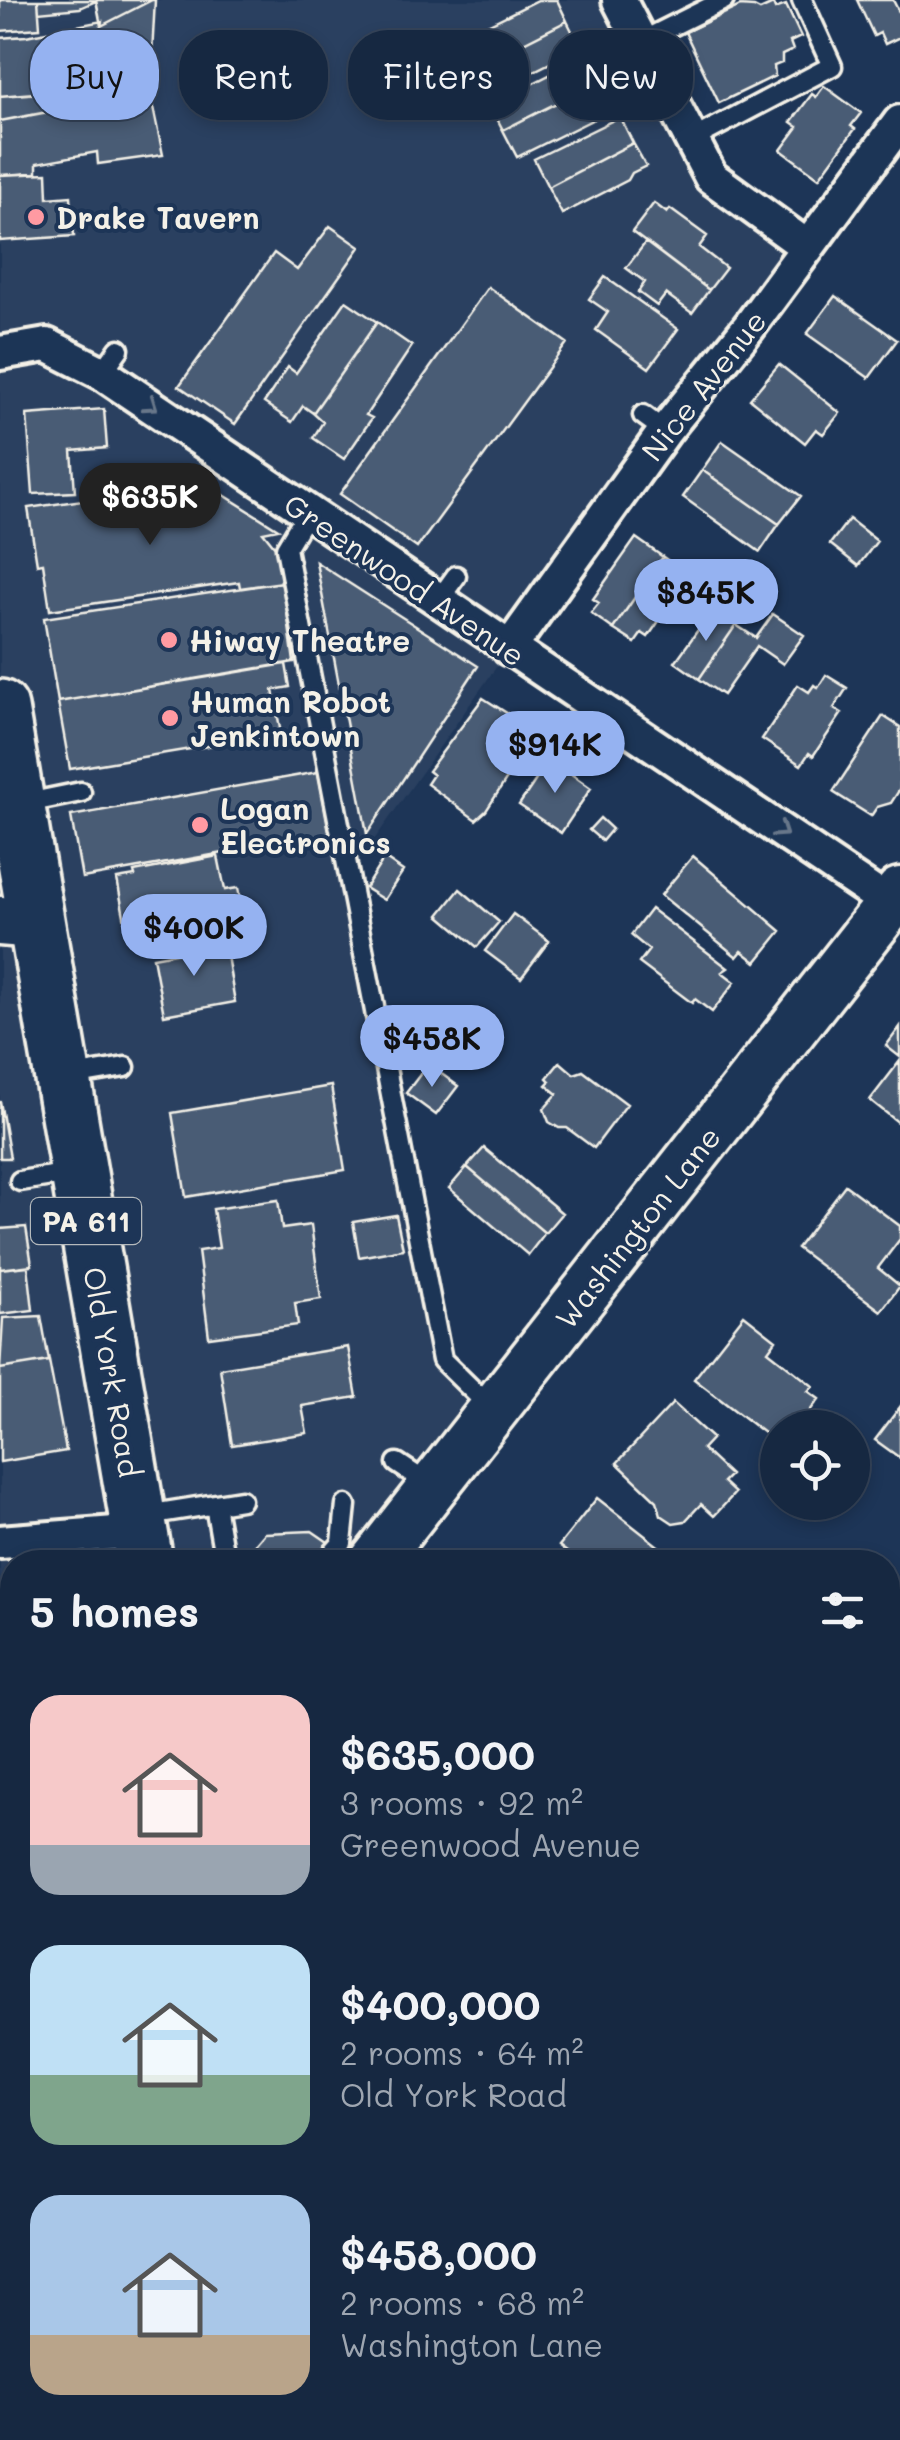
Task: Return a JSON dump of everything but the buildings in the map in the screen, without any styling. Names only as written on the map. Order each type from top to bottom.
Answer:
[{"type":"highway","name":"Old York Road","points":[[0,708],[17,806],[18,923],[61,1078],[142,1536]]},
{"type":"main road","name":"Washington Lane","points":[[380,1550],[415,1475],[493,1410],[897,903]]},
{"type":"street","points":[[620,0],[634,30]]},
{"type":"street","points":[[681,120],[711,177],[806,246]]},
{"type":"street","name":"Nice Avenue","points":[[509,649],[654,423],[749,327],[900,122]]},
{"type":"street","name":"Greenwood Avenue","points":[[0,353],[46,345],[111,361],[307,513],[447,589],[509,649],[897,903]]},
{"type":"street","points":[[0,1542],[142,1536]]},
{"type":"lane","points":[[664,30],[724,0]]},
{"type":"lane","points":[[691,140],[832,66],[802,0]]},
{"type":"lane","points":[[307,513],[286,548],[373,1029],[442,1360],[493,1410]]},
{"type":"lane","points":[[17,806],[81,792]]},
{"type":"lane","points":[[61,1078],[125,1067]]},
{"type":"lane","points":[[20,1181],[77,1172]]},
{"type":"lane","points":[[142,1536],[215,1505],[241,1500]]},
{"type":"lane","points":[[215,1505],[223,1550]]},
{"type":"lane","points":[[336,1550],[342,1543],[346,1505]]},
{"type":"shaded area","points":[[0,0],[619,0],[635,30],[549,30],[549,120],[681,120],[711,177],[806,246],[509,649],[350,874],[442,1360],[493,1411],[385,1550],[0,1550]]},
{"type":"place","name":"Drake Tavern","points":[[36,217]]},
{"type":"place","name":"Hiway Theatre","points":[[169,640]]},
{"type":"place","name":"Human Robot Jenkintown","points":[[170,718]]},
{"type":"place","name":"Logan Electronics","points":[[200,825]]}]
